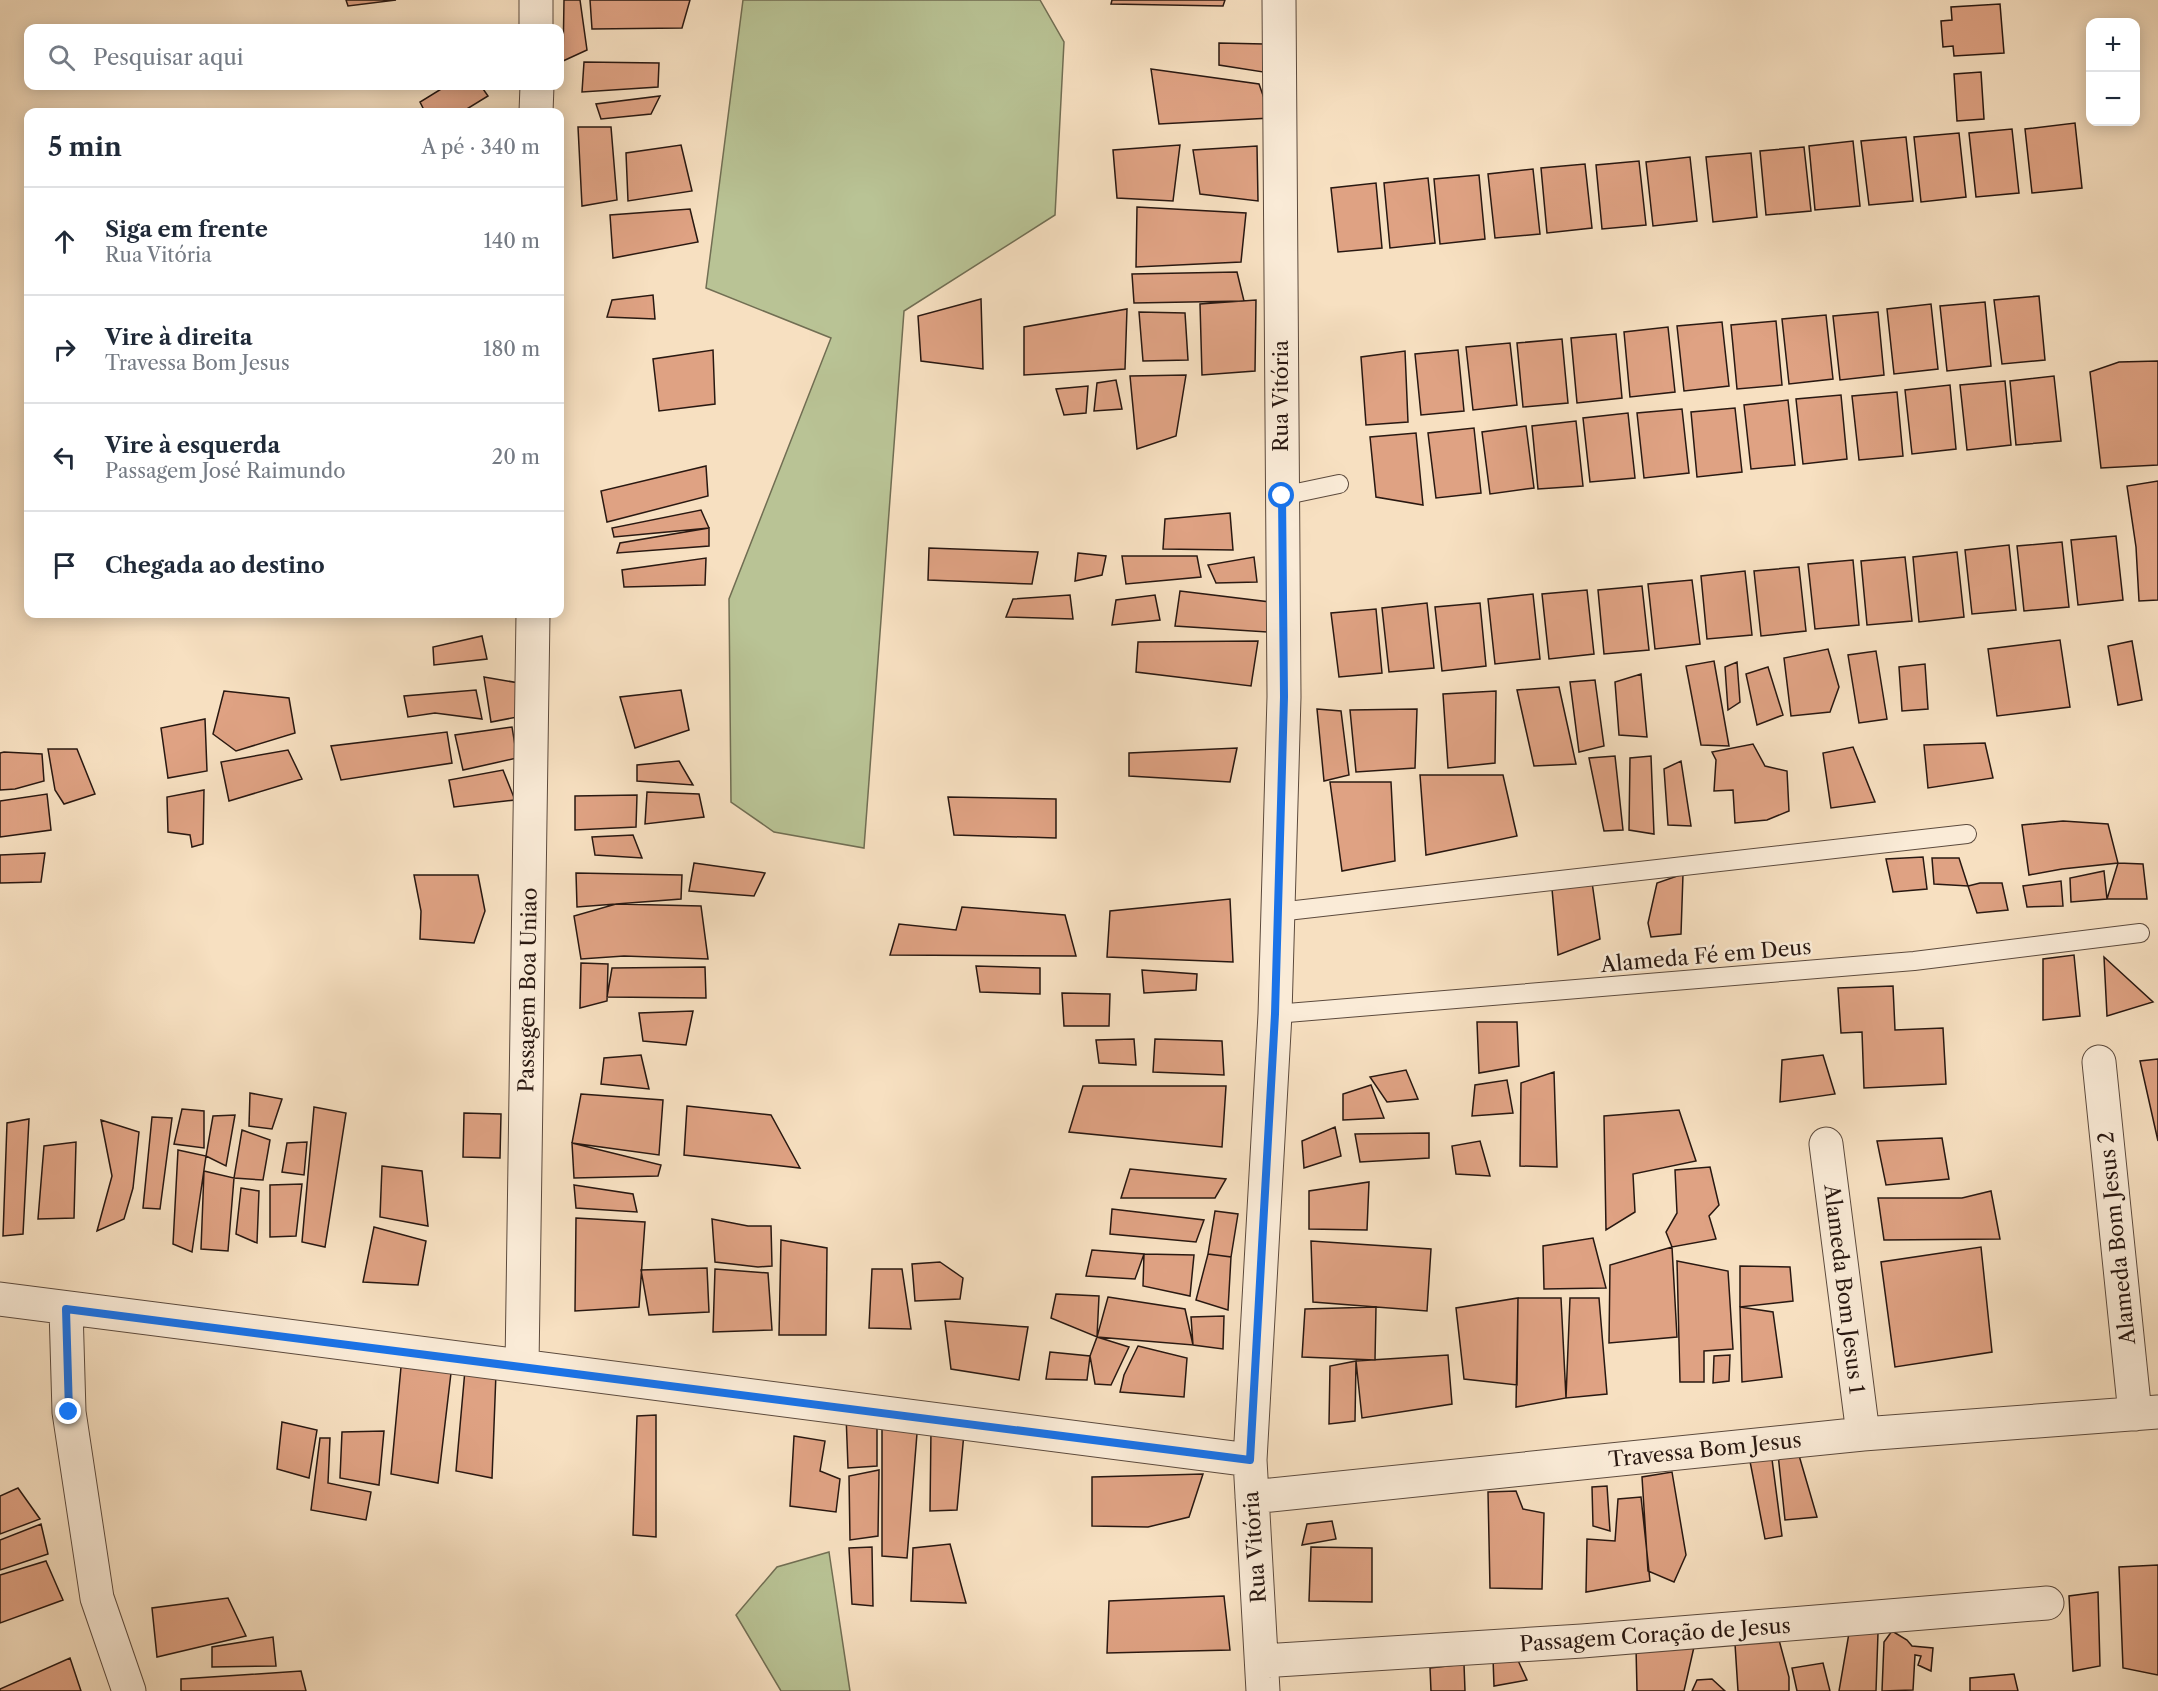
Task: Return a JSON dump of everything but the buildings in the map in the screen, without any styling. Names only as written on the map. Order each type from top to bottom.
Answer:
[{"type":"street","points":[[536,0],[536,24]]},
{"type":"street","name":"Rua Vitória","points":[[1263,1676],[1250,1460],[1275,1014],[1284,697],[1279,0]]},
{"type":"street","points":[[537,90],[537,108]]},
{"type":"street","name":"Passagem Boa Uniao","points":[[522,1366],[533,618]]},
{"type":"street","name":"Alameda Bom Jesus 2","points":[[2099,1062],[2147,1413]]},
{"type":"street","name":"Alameda Bom Jesus 1","points":[[1826,1144],[1863,1434]]},
{"type":"street","points":[[0,1299],[1250,1460]]},
{"type":"street","points":[[66,1309],[69,1412],[97,1598],[129,1691]]},
{"type":"street","name":"Travessa Bom Jesus","points":[[1252,1497],[1863,1434],[2147,1413]]},
{"type":"street","name":"Passagem Coração de Jesus","points":[[1263,1676],[1582,1641],[2047,1603]]},
{"type":"lane","points":[[1282,496],[1339,484]]},
{"type":"lane","points":[[1278,912],[1967,834]]},
{"type":"lane","name":"Alameda Fé em Deus","points":[[1275,1014],[1914,961],[2139,933]]},
{"type":"green space","points":[[743,0],[1040,0],[1064,42],[1055,215],[904,311],[864,848],[774,832],[731,802],[729,599],[831,338],[706,288]]},
{"type":"green space","points":[[829,1552],[850,1691],[781,1691],[736,1615],[777,1567]]},
{"type":"route","points":[[69,1412],[66,1309],[1250,1460],[1275,1014],[1284,697],[1282,496]]}]
